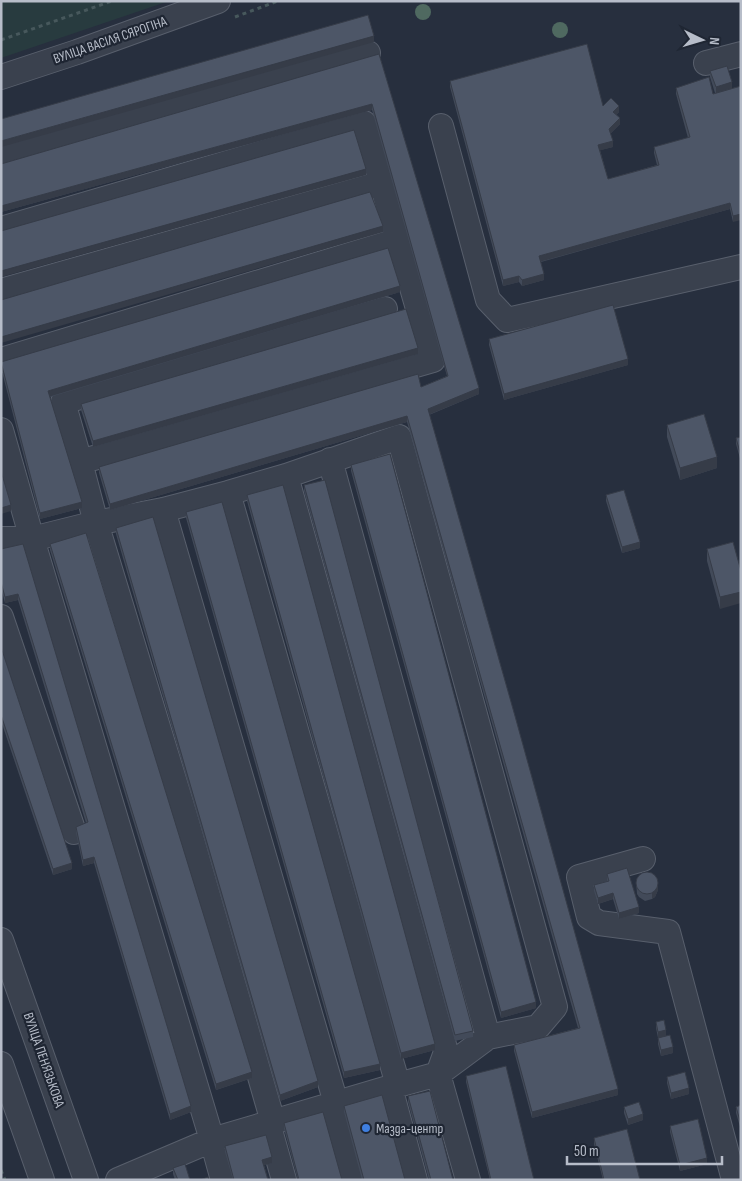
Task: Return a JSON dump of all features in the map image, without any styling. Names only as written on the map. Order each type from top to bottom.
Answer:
[{"type":"street","name":"ВУЛІЦА ВАСІЛЯ СЯРОГІНА","points":[[1,77],[77,52],[218,1]]},
{"type":"street","points":[[1,154],[368,53]]},
{"type":"street","points":[[706,62],[741,54]]},
{"type":"street","points":[[1,228],[364,123],[433,360],[80,462]]},
{"type":"street","points":[[441,126],[488,300],[507,320],[741,267]]},
{"type":"street","points":[[1,291],[382,183]]},
{"type":"street","points":[[1,360],[399,240]]},
{"type":"street","points":[[284,1180],[271,1122],[186,819],[96,523],[63,402],[385,309]]},
{"type":"street","points":[[1,430],[223,1180]]},
{"type":"street","points":[[1,539],[32,538],[163,510],[286,476],[398,437],[555,1007],[538,1027],[488,1038],[438,1074],[212,1140],[118,1180]]},
{"type":"street","points":[[330,460],[488,1038]]},
{"type":"street","points":[[286,476],[446,1052],[438,1074],[468,1180]]},
{"type":"street","points":[[228,493],[394,1086],[415,1180]]},
{"type":"street","points":[[163,510],[333,1104],[352,1180]]},
{"type":"street","points":[[1,617],[74,832]]},
{"type":"street","points":[[643,859],[579,877],[589,917],[599,923],[668,932],[734,1180]]},
{"type":"street","name":"ВУЛІЦА ПЕНЯЗЬКОВА","points":[[1,940],[86,1180]]},
{"type":"street","points":[[1,1064],[42,1180]]},
{"type":"path","points":[[1,40],[112,1]]},
{"type":"path","points":[[1,1170],[5,1180]]},
{"type":"green space","points":[[1,1],[169,1],[1,58]]},
{"type":"building","points":[[368,15],[374,36],[1,141],[1,119]]},
{"type":"building","points":[[587,44],[603,106],[611,98],[619,106],[613,112],[620,118],[609,129],[613,141],[598,145],[608,179],[659,165],[654,147],[690,137],[676,88],[709,77],[713,94],[741,86],[741,214],[733,216],[730,203],[539,256],[544,274],[522,280],[519,276],[503,280],[450,81]]},
{"type":"building","points":[[379,54],[479,388],[428,409],[618,1089],[532,1112],[514,1045],[580,1028],[407,416],[110,504],[99,467],[418,374],[421,387],[448,376],[372,104],[1,206],[1,164]]},
{"type":"building","points":[[727,66],[732,82],[716,87],[710,71]]},
{"type":"building","points":[[354,130],[366,169],[1,271],[1,231]]},
{"type":"building","points":[[370,192],[383,226],[1,337],[1,300]]},
{"type":"building","points":[[388,248],[400,286],[48,391],[82,502],[40,513],[1,362]]},
{"type":"building","points":[[613,305],[628,359],[504,394],[489,339]]},
{"type":"building","points":[[406,309],[418,348],[93,441],[81,404]]},
{"type":"building","points":[[704,414],[717,457],[680,468],[667,425]]},
{"type":"building","points":[[741,437],[741,456],[736,438]]},
{"type":"building","points":[[390,454],[536,1002],[501,1012],[351,465]]},
{"type":"building","points":[[1,471],[11,505],[1,508]]},
{"type":"building","points":[[325,480],[473,1031],[455,1035],[304,485]]},
{"type":"building","points":[[283,485],[435,1044],[401,1053],[247,495]]},
{"type":"building","points":[[624,490],[640,542],[622,547],[606,495]]},
{"type":"building","points":[[222,502],[380,1064],[344,1072],[186,512]]},
{"type":"building","points":[[153,517],[318,1081],[280,1095],[116,528]]},
{"type":"building","points":[[86,533],[252,1072],[216,1084],[50,544]]},
{"type":"building","points":[[733,542],[741,571],[741,592],[720,597],[707,549]]},
{"type":"building","points":[[23,544],[191,1106],[170,1114],[94,857],[83,860],[76,827],[88,822],[18,594],[5,597],[1,582],[1,549]]},
{"type":"building","points":[[1,647],[72,863],[53,869],[1,715]]},
{"type":"building","points":[[627,868],[639,907],[619,913],[613,893],[598,898],[594,885],[609,881],[607,874]]},
{"type":"building","points":[[647,872],[655,875],[658,883],[655,891],[647,894],[639,891],[636,883],[639,875]]},
{"type":"building","points":[[664,1020],[666,1030],[658,1032],[656,1022]]},
{"type":"building","points":[[670,1035],[673,1047],[661,1050],[658,1038]]},
{"type":"building","points":[[506,1066],[534,1180],[491,1180],[466,1076]]},
{"type":"building","points":[[685,1072],[689,1088],[671,1093],[667,1077]]},
{"type":"building","points":[[430,1091],[453,1180],[431,1180],[408,1096]]},
{"type":"building","points":[[382,1095],[405,1180],[364,1180],[344,1106]]},
{"type":"building","points":[[639,1102],[643,1114],[628,1119],[624,1107]]},
{"type":"building","points":[[741,1105],[741,1124],[736,1107]]},
{"type":"building","points":[[323,1112],[342,1180],[299,1180],[284,1123]]},
{"type":"building","points":[[698,1119],[707,1158],[680,1165],[670,1126]]},
{"type":"building","points":[[627,1129],[640,1180],[604,1180],[594,1138]]},
{"type":"building","points":[[266,1135],[272,1157],[262,1160],[268,1180],[234,1180],[225,1146]]},
{"type":"building","points":[[185,1164],[190,1180],[178,1180],[173,1168]]},
{"type":"place","name":"Мазда-центр","points":[[366,1128]]}]
